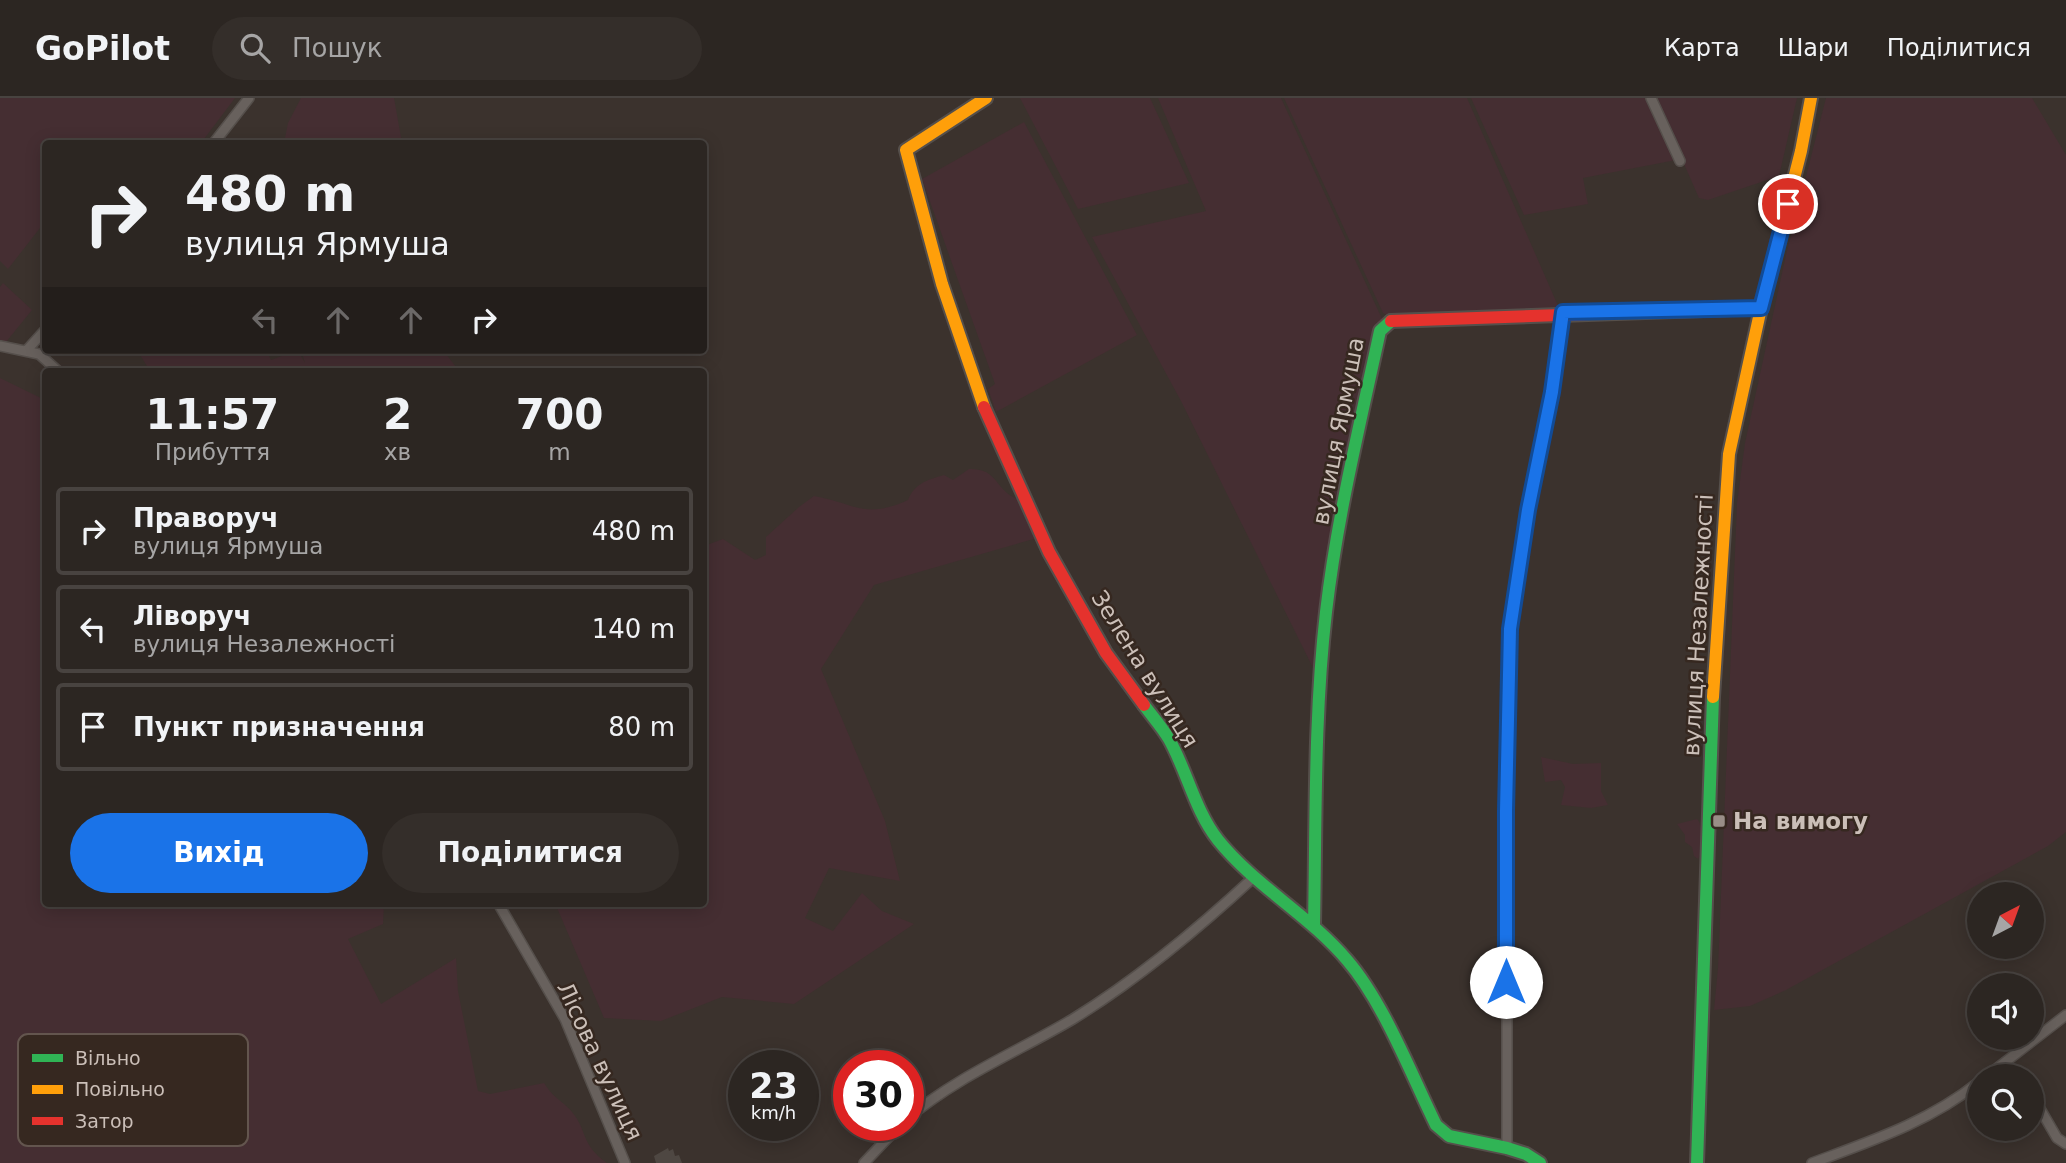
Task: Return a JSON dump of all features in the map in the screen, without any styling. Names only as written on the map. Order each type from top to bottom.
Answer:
[{"type":"street","points":[[216,140],[249,98]]},
{"type":"street","name":"Зелена вулиця","points":[[986,98],[906,150],[942,284],[990,423],[1049,552],[1106,653],[1169,739],[1217,839],[1254,877],[1314,925],[1349,961],[1374,999],[1436,1125],[1448,1136],[1507,1148],[1526,1154],[1540,1163]]},
{"type":"street","points":[[1651,98],[1680,161]]},
{"type":"street","name":"вулиця Незалежності","points":[[1697,1163],[1715,633],[1729,454],[1761,308],[1801,152],[1811,98]]},
{"type":"street","name":"вулиця Ярмуша","points":[[1314,925],[1320,689],[1326,612],[1344,498],[1380,331],[1393,319],[1761,308]]},
{"type":"street","points":[[1507,1148],[1508,657],[1518,570],[1552,392],[1563,312]]},
{"type":"street","points":[[27,350],[42,333]]},
{"type":"street","points":[[0,346],[39,354],[55,368]]},
{"type":"street","points":[[924,1107],[967,1078],[1088,1009],[1210,918],[1254,877]]},
{"type":"street","name":"Лісова вулиця","points":[[500,907],[565,1019],[625,1163]]},
{"type":"street","points":[[2002,1064],[2066,1016]]},
{"type":"street","points":[[1812,1163],[1907,1127],[1967,1092]]},
{"type":"street","points":[[2044,1116],[2057,1138],[2066,1144]]},
{"type":"street","points":[[864,1163],[885,1141]]},
{"type":"shaded area","points":[[0,98],[235,98],[203,140],[42,140],[42,230],[40,228],[8,269],[0,261]]},
{"type":"shaded area","points":[[301,98],[394,98],[401,140],[285,140],[288,123]]},
{"type":"shaded area","points":[[1020,98],[1150,98],[1189,183],[1078,209]]},
{"type":"shaded area","points":[[1158,98],[1281,98],[1383,321],[1317,676],[1181,401],[1092,237],[1206,211]]},
{"type":"shaded area","points":[[1284,98],[1467,98],[1559,308],[1390,317],[1383,313]]},
{"type":"shaded area","points":[[1471,98],[1651,98],[1676,160],[1583,178],[1588,204],[1524,215]]},
{"type":"shaded area","points":[[1655,98],[1797,98],[1779,176],[1708,200],[1699,198]]},
{"type":"shaded area","points":[[1826,98],[2032,98],[2066,155],[2066,832],[2048,846],[1982,882],[1967,882],[1967,891],[1786,990],[1750,1006],[1714,1010],[1737,503],[1745,443],[1786,255]]},
{"type":"shaded area","points":[[1024,122],[1137,335],[996,412],[988,389],[995,384],[922,179]]},
{"type":"shaded area","points":[[3,283],[32,310],[6,342],[0,340],[0,287]]},
{"type":"shaded area","points":[[139,354],[268,354],[271,360],[287,354],[300,354],[305,363],[302,354],[446,354],[457,368],[148,368]]},
{"type":"shaded area","points":[[0,378],[42,399],[42,907],[384,907],[383,924],[348,939],[381,1004],[456,958],[458,991],[478,1091],[490,1094],[544,1083],[572,1112],[592,1150],[607,1163],[0,1163]]},
{"type":"shaded area","points":[[969,469],[991,475],[1004,490],[1017,499],[1037,538],[874,585],[821,669],[885,821],[900,881],[829,868],[805,918],[833,931],[862,893],[882,911],[914,924],[794,1004],[722,997],[661,1021],[604,1018],[557,907],[707,907],[707,545],[723,539],[755,560],[766,555],[766,537],[814,496],[860,508],[881,509],[908,500],[918,486],[927,481],[944,475],[953,480]]},
{"type":"shaded area","points":[[1541,757],[1573,764],[1601,763],[1601,791],[1608,805],[1591,808],[1561,805],[1565,787],[1561,780],[1545,782]]},
{"type":"shaded area","points":[[1697,819],[1702,839],[1698,859],[1694,856],[1692,847],[1685,842],[1685,835],[1677,824]]},
{"type":"building","points":[[668,1148],[669,1151],[673,1149],[675,1156],[679,1155],[682,1163],[656,1163],[654,1156]]},
{"type":"traffic: fast","points":[[1314,925],[1317,729],[1326,612],[1343,506],[1380,331],[1391,321]]},
{"type":"traffic: fast","points":[[1697,1163],[1713,697]]},
{"type":"traffic: fast","points":[[1144,705],[1169,739],[1197,804],[1218,840],[1248,872],[1332,944],[1360,977],[1385,1018],[1436,1125],[1449,1136],[1507,1148],[1526,1154],[1540,1163]]},
{"type":"traffic: slow","points":[[984,407],[942,284],[906,150],[986,98]]},
{"type":"traffic: slow","points":[[1713,697],[1729,454],[1761,308],[1801,151],[1811,98]]},
{"type":"traffic: jam","points":[[1391,321],[1761,308]]},
{"type":"traffic: jam","points":[[984,407],[1049,552],[1106,653],[1144,705]]},
{"type":"place","name":"На вимогу","points":[[1719,821]]},
{"type":"route","points":[[1506,982],[1507,671],[1510,629],[1528,510],[1552,392],[1563,312],[1761,308],[1788,204]]}]
